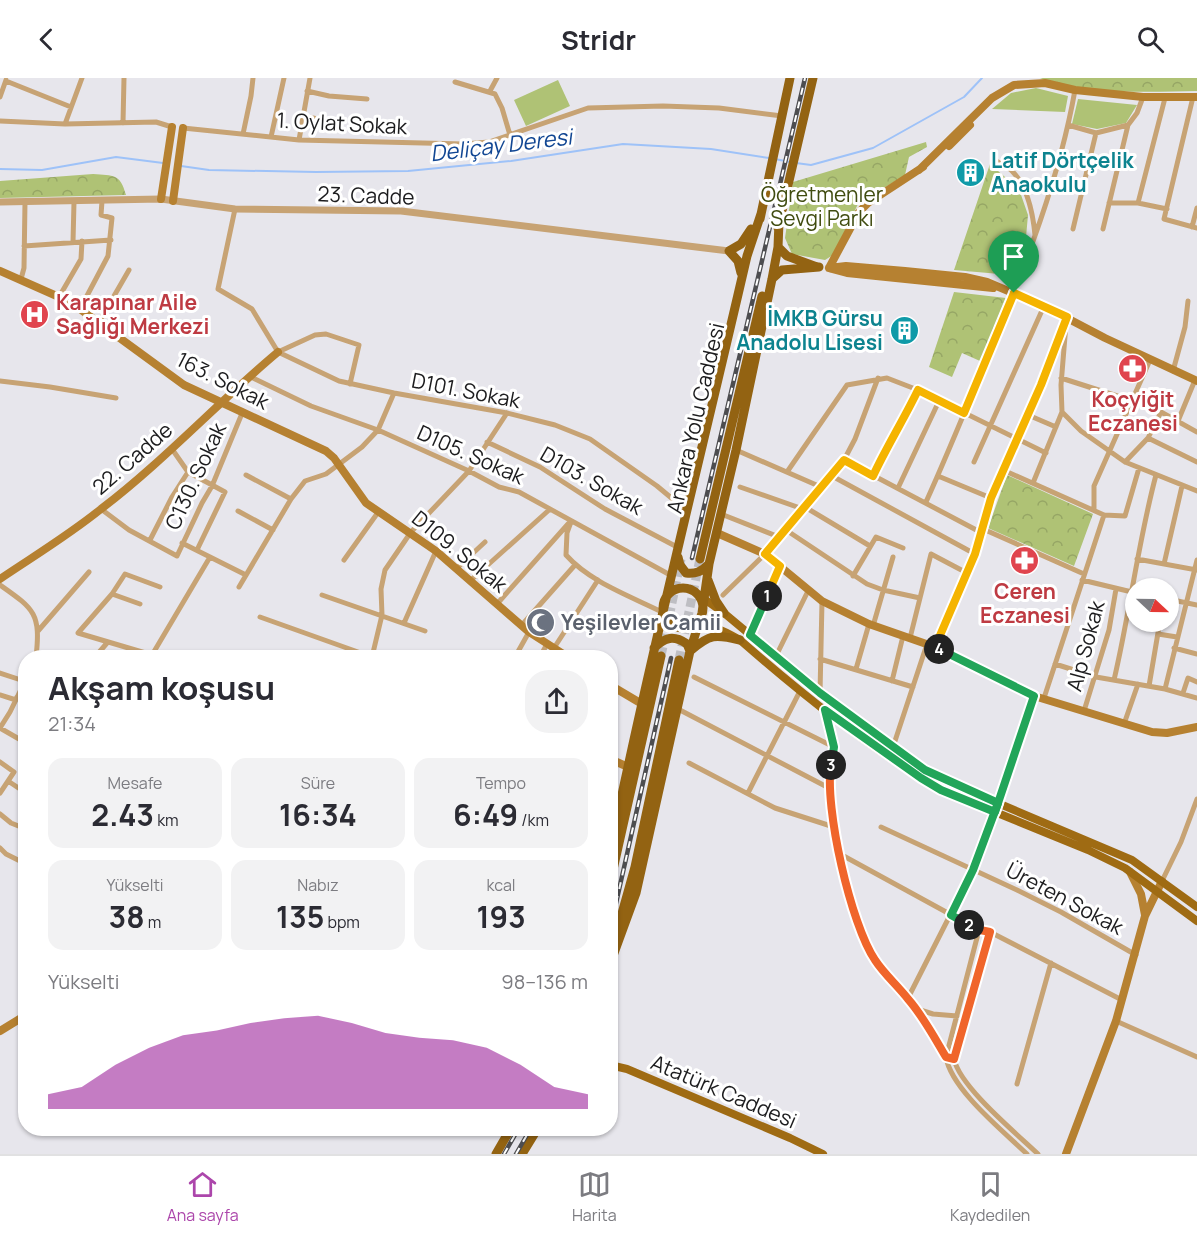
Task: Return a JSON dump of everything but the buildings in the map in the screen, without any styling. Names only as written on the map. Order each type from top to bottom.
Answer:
[{"type":"highway","name":"Ankara Yolu Caddesi","points":[[679,553],[769,183],[790,78]]},
{"type":"highway","name":"Ankara Yolu Caddesi","points":[[704,562],[813,78]]},
{"type":"highway","points":[[742,278],[738,261],[729,250],[746,239],[769,183]]},
{"type":"highway","points":[[618,814],[663,608],[679,553],[747,256],[761,214]]},
{"type":"highway","points":[[679,553],[680,565],[686,573],[703,571],[704,562],[717,533],[772,279],[780,222]]},
{"type":"highway","points":[[778,247],[787,256],[824,268]]},
{"type":"highway","points":[[772,279],[782,270],[824,268]]},
{"type":"highway","points":[[704,562],[716,601],[724,613]]},
{"type":"highway","points":[[618,942],[636,893],[678,709],[693,626],[702,613],[702,598],[707,577]]},
{"type":"highway","points":[[663,608],[670,593],[680,588],[691,589],[702,598]]},
{"type":"highway","points":[[663,608],[668,620],[677,626],[693,626]]},
{"type":"highway","points":[[690,651],[706,638],[714,636],[721,635],[740,640]]},
{"type":"highway","points":[[654,648],[663,640],[672,637],[687,644],[690,651]]},
{"type":"highway","points":[[618,847],[661,656]]},
{"type":"highway","points":[[618,924],[635,867],[679,660]]},
{"type":"highway","points":[[496,1154],[506,1136]]},
{"type":"highway","points":[[522,1154],[533,1136]]},
{"type":"main road","points":[[824,268],[859,213],[868,203],[919,170],[959,138],[1012,78]]},
{"type":"main road","points":[[1001,91],[1020,81],[1045,83],[1075,90],[1143,97],[1195,97]]},
{"type":"main road","points":[[161,199],[172,127]]},
{"type":"main road","points":[[173,201],[183,129]]},
{"type":"main road","points":[[824,268],[846,267],[904,275],[965,277],[1014,293],[1044,306],[1105,339],[1196,380]]},
{"type":"main road","name":"163. Sokak","points":[[0,271],[59,297],[80,309],[184,385],[326,451],[338,465]]},
{"type":"main road","name":"22. Cadde","points":[[0,579],[101,509],[172,449],[249,376],[278,352]]},
{"type":"main road","name":"D109. Sokak","points":[[338,465],[366,502],[411,532],[458,568],[521,626],[556,650]]},
{"type":"main road","points":[[717,533],[765,554],[822,601],[871,625],[931,646],[1034,696],[1152,732],[1167,733],[1197,726]]},
{"type":"main road","points":[[702,598],[724,613],[820,693],[892,747],[941,779],[1130,872],[1197,921]]},
{"type":"main road","points":[[693,626],[707,625],[740,640],[825,710],[941,790],[1116,852],[1132,860],[1197,907]]},
{"type":"main road","points":[[618,690],[642,704]]},
{"type":"main road","points":[[618,763],[628,767]]},
{"type":"main road","points":[[1130,872],[1141,894],[1145,916]]},
{"type":"main road","points":[[1066,1154],[1116,1021],[1145,916],[1162,881]]},
{"type":"main road","points":[[0,1031],[18,1020]]},
{"type":"main road","name":"Atatürk Caddesi","points":[[618,1067],[790,1138],[823,1154]]},
{"type":"street","points":[[65,124],[82,78]]},
{"type":"street","points":[[123,123],[124,78]]},
{"type":"street","points":[[243,134],[253,78]]},
{"type":"street","points":[[271,136],[284,78]]},
{"type":"street","points":[[299,140],[310,78]]},
{"type":"street","points":[[490,91],[497,78]]},
{"type":"street","points":[[0,97],[6,80],[71,107]]},
{"type":"street","points":[[455,82],[490,91],[499,99],[510,135]]},
{"type":"street","points":[[926,502],[1014,293],[1035,237],[1057,170],[1075,90]]},
{"type":"street","points":[[307,91],[329,96],[367,99]]},
{"type":"street","points":[[1103,229],[1128,125],[1137,113],[1143,97]]},
{"type":"street","points":[[1195,97],[1164,219],[1195,227],[1197,208]]},
{"type":"street","points":[[1138,203],[1165,98]]},
{"type":"street","name":"1. Oylat Sokak","points":[[183,129],[299,140],[464,144],[489,142],[588,108],[606,106],[719,108],[782,116]]},
{"type":"street","points":[[303,116],[338,123]]},
{"type":"street","points":[[0,121],[65,124],[156,122],[172,127]]},
{"type":"street","points":[[1068,125],[1096,133],[1128,125]]},
{"type":"street","points":[[1073,229],[1096,133]]},
{"type":"street","points":[[996,161],[1012,170],[1022,186],[1033,215],[1035,237]]},
{"type":"street","name":"23. Cadde","points":[[0,202],[161,199],[235,208],[400,211],[729,250]]},
{"type":"street","points":[[80,309],[108,256],[112,218],[101,215],[102,201]]},
{"type":"street","points":[[21,279],[24,268],[25,202]]},
{"type":"street","points":[[73,242],[74,202]]},
{"type":"street","points":[[1108,203],[1138,203],[1167,208]]},
{"type":"street","points":[[235,208],[218,289],[245,303],[257,316],[278,352],[315,335],[326,334],[359,345],[350,384]]},
{"type":"street","points":[[24,246],[111,240]]},
{"type":"street","points":[[59,297],[81,259],[82,241]]},
{"type":"street","points":[[99,322],[129,270]]},
{"type":"street","points":[[1173,371],[1185,327],[1188,302]]},
{"type":"street","points":[[974,462],[1044,306]]},
{"type":"street","points":[[1033,483],[1062,412],[1061,378],[1067,317]]},
{"type":"street","points":[[892,747],[913,687],[975,554],[991,498],[1041,385],[1067,317]]},
{"type":"street","name":"D101. Sokak","points":[[278,352],[339,381],[507,413],[555,425],[590,438],[657,486],[687,511]]},
{"type":"street","points":[[1094,510],[1094,486],[1150,360]]},
{"type":"street","name":"D105. Sokak","points":[[249,376],[311,406],[378,430],[499,487],[519,492],[672,576]]},
{"type":"street","points":[[787,472],[847,385],[878,378],[887,378],[918,390],[1046,453]]},
{"type":"street","points":[[723,595],[765,554],[844,460],[855,439],[878,378]]},
{"type":"street","points":[[1061,378],[1133,401]]},
{"type":"street","points":[[1178,421],[1196,380]]},
{"type":"street","points":[[0,381],[117,398]]},
{"type":"street","points":[[873,476],[918,390]]},
{"type":"street","points":[[239,587],[291,498],[305,481],[326,474],[362,447],[378,430],[394,393]]},
{"type":"street","points":[[898,488],[939,400]]},
{"type":"street","name":"C130. Sokak","points":[[150,540],[177,556],[212,486],[243,411]]},
{"type":"street","points":[[1062,412],[1081,431],[1125,462],[1197,491]]},
{"type":"street","points":[[1125,462],[1148,438],[1161,412],[1197,432]]},
{"type":"street","points":[[374,650],[382,615],[381,589],[385,570],[411,532],[469,471],[507,413]]},
{"type":"street","points":[[1028,415],[1056,427]]},
{"type":"street","points":[[1148,438],[1197,462]]},
{"type":"street","name":"D103. Sokak","points":[[487,442],[540,467],[679,553]]},
{"type":"street","points":[[172,449],[188,472],[225,492],[197,550]]},
{"type":"street","points":[[736,450],[821,487]]},
{"type":"street","points":[[844,460],[983,531],[1083,577],[1125,591]]},
{"type":"street","points":[[1003,470],[1104,514],[1125,516],[1139,468]]},
{"type":"street","points":[[101,509],[129,530],[150,540],[188,472]]},
{"type":"street","points":[[246,475],[291,498]]},
{"type":"street","points":[[1135,578],[1145,515],[1156,475]]},
{"type":"street","points":[[831,476],[975,554]]},
{"type":"street","points":[[938,476],[991,498]]},
{"type":"street","points":[[1164,564],[1182,486]]},
{"type":"street","points":[[740,487],[804,508],[870,546]]},
{"type":"street","points":[[471,580],[549,510]]},
{"type":"street","points":[[238,511],[273,530]]},
{"type":"street","points":[[344,560],[378,511]]},
{"type":"street","points":[[721,514],[780,537]]},
{"type":"street","points":[[1044,698],[1104,514]]},
{"type":"street","points":[[570,522],[566,555],[575,565],[598,580],[663,608]]},
{"type":"street","points":[[498,603],[570,522]]},
{"type":"street","points":[[786,530],[853,576],[883,590],[920,598]]},
{"type":"street","points":[[853,576],[876,537],[903,548]]},
{"type":"street","points":[[458,568],[485,542]]},
{"type":"street","points":[[182,543],[246,575]]},
{"type":"street","points":[[404,623],[436,551]]},
{"type":"street","points":[[892,681],[920,598],[931,554],[967,573]]},
{"type":"street","points":[[155,650],[210,557]]},
{"type":"street","points":[[856,669],[893,557]]},
{"type":"street","points":[[1137,559],[1196,570]]},
{"type":"street","points":[[1166,689],[1174,648],[1188,603],[1197,560]]},
{"type":"street","points":[[521,626],[575,565]]},
{"type":"street","points":[[750,635],[780,566]]},
{"type":"street","points":[[38,631],[89,572]]},
{"type":"street","points":[[127,650],[78,633],[112,594],[125,574],[160,587]]},
{"type":"street","points":[[547,650],[598,580]]},
{"type":"street","points":[[0,585],[27,604],[35,616],[38,631],[37,650]]},
{"type":"street","name":"Alp Sokak","points":[[1084,711],[1109,630],[1116,589]]},
{"type":"street","points":[[776,656],[808,591]]},
{"type":"street","points":[[112,594],[140,604]]},
{"type":"street","points":[[322,595],[425,631]]},
{"type":"street","points":[[820,693],[822,601]]},
{"type":"street","points":[[1179,601],[1197,605]]},
{"type":"street","points":[[260,617],[352,650]]},
{"type":"street","points":[[519,650],[529,632]]},
{"type":"street","points":[[1114,680],[1125,632]]},
{"type":"street","points":[[1149,686],[1158,634],[1177,637]]},
{"type":"street","points":[[101,650],[107,643]]},
{"type":"street","points":[[1174,648],[1197,654]]},
{"type":"street","points":[[820,660],[913,687]]},
{"type":"street","points":[[1055,664],[1096,677],[1166,689],[1197,698]]},
{"type":"street","points":[[0,674],[18,678]]},
{"type":"street","points":[[694,677],[834,747]]},
{"type":"street","points":[[1183,693],[1188,678],[1197,681]]},
{"type":"street","points":[[1124,724],[1138,684]]},
{"type":"street","points":[[748,793],[800,691]]},
{"type":"street","points":[[0,695],[16,699]]},
{"type":"street","points":[[18,695],[0,728],[18,738]]},
{"type":"street","points":[[908,998],[973,870],[997,808],[1034,696]]},
{"type":"street","points":[[678,709],[829,788]]},
{"type":"street","points":[[825,710],[834,747],[829,788],[834,827],[849,898],[862,934],[875,960],[917,1009],[946,1057],[954,1059]]},
{"type":"street","points":[[0,762],[14,772],[0,793]]},
{"type":"street","points":[[689,763],[775,808],[834,827]]},
{"type":"street","points":[[8,782],[18,788]]},
{"type":"street","points":[[1162,881],[1181,842],[1197,799]]},
{"type":"street","points":[[0,814],[18,826]]},
{"type":"street","name":"Üreten Sokak","points":[[880,827],[1061,912],[1136,955]]},
{"type":"street","points":[[0,848],[18,860]]},
{"type":"street","points":[[840,854],[951,915],[980,930],[990,932],[1122,1000]]},
{"type":"street","points":[[980,930],[946,1057],[947,1067],[955,1080],[979,1107],[1027,1154]]},
{"type":"street","points":[[990,932],[954,1059],[960,1074],[976,1094],[1038,1154]]},
{"type":"street","points":[[1017,1084],[1051,963]]},
{"type":"street","points":[[917,1009],[933,1014],[957,1016]]},
{"type":"street","points":[[1116,1021],[1197,1057]]},
{"type":"green space","points":[[1040,78],[1197,78],[1197,91],[1096,90]]},
{"type":"green space","points":[[558,80],[570,106],[526,126],[514,100]]},
{"type":"green space","points":[[1036,88],[1068,96],[1065,112],[992,109],[1011,93]]},
{"type":"green space","points":[[1078,99],[1137,105],[1126,123],[1097,129],[1072,124]]},
{"type":"green space","name":"Öğretmenler Sevgi Parkı","points":[[926,142],[927,147],[909,157],[905,175],[858,204],[833,255],[825,260],[792,254],[785,238],[793,182]]},
{"type":"green space","points":[[990,164],[1019,189],[1028,215],[1025,248],[1011,275],[954,270]]},
{"type":"green space","points":[[93,174],[115,177],[121,183],[126,195],[0,198],[0,181]]},
{"type":"green space","points":[[954,292],[1006,298],[980,361],[962,353],[952,377],[929,367]]},
{"type":"green space","points":[[1007,475],[1093,514],[1074,566],[988,528]]},
{"type":"waterway","name":"Deliçay Deresi","points":[[796,163],[811,165],[873,148],[964,97],[982,78]]},
{"type":"waterway","name":"Deliçay Deresi","points":[[181,166],[209,170],[408,171],[511,161],[623,144],[711,149],[769,158]]},
{"type":"waterway","name":"Deliçay Deresi","points":[[0,169],[42,170],[116,157],[163,163]]},
{"type":"waterway","name":"Deliçay Deresi","points":[[775,159],[790,162]]},
{"type":"tunnel","points":[[661,656],[681,559]]},
{"type":"tunnel","points":[[679,660],[700,559]]},
{"type":"railway","points":[[692,558],[805,78]]},
{"type":"railway","points":[[618,894],[671,658]]},
{"type":"railway","points":[[504,1154],[514,1136]]},
{"type":"railway","points":[[516,1154],[526,1136]]},
{"type":"place","name":"Latif Dörtçelik Anaokulu","points":[[970,172]]},
{"type":"place","name":"Karapınar Aile Sağlığı Merkezi","points":[[35,314]]},
{"type":"place","name":"İMKB Gürsu Anadolu Lisesi","points":[[904,330]]},
{"type":"place","name":"Koçyiğit Eczanesi","points":[[1133,368]]},
{"type":"place","name":"Ceren Eczanesi","points":[[1025,560]]},
{"type":"place","name":"Yeşilevler Camii","points":[[540,622]]},
{"type":"route","points":[[1014,293],[964,413],[918,390],[873,476],[844,460],[765,554],[780,566],[750,635],[820,693],[925,770],[998,803],[973,870],[951,915],[980,930],[990,932],[954,1059],[946,1057],[917,1009],[875,960],[862,934],[849,898],[834,827],[829,788],[834,747],[825,710],[921,778],[941,790],[995,812],[1034,696],[935,647],[975,554],[991,498],[1041,385],[1067,317],[1014,293]]}]
